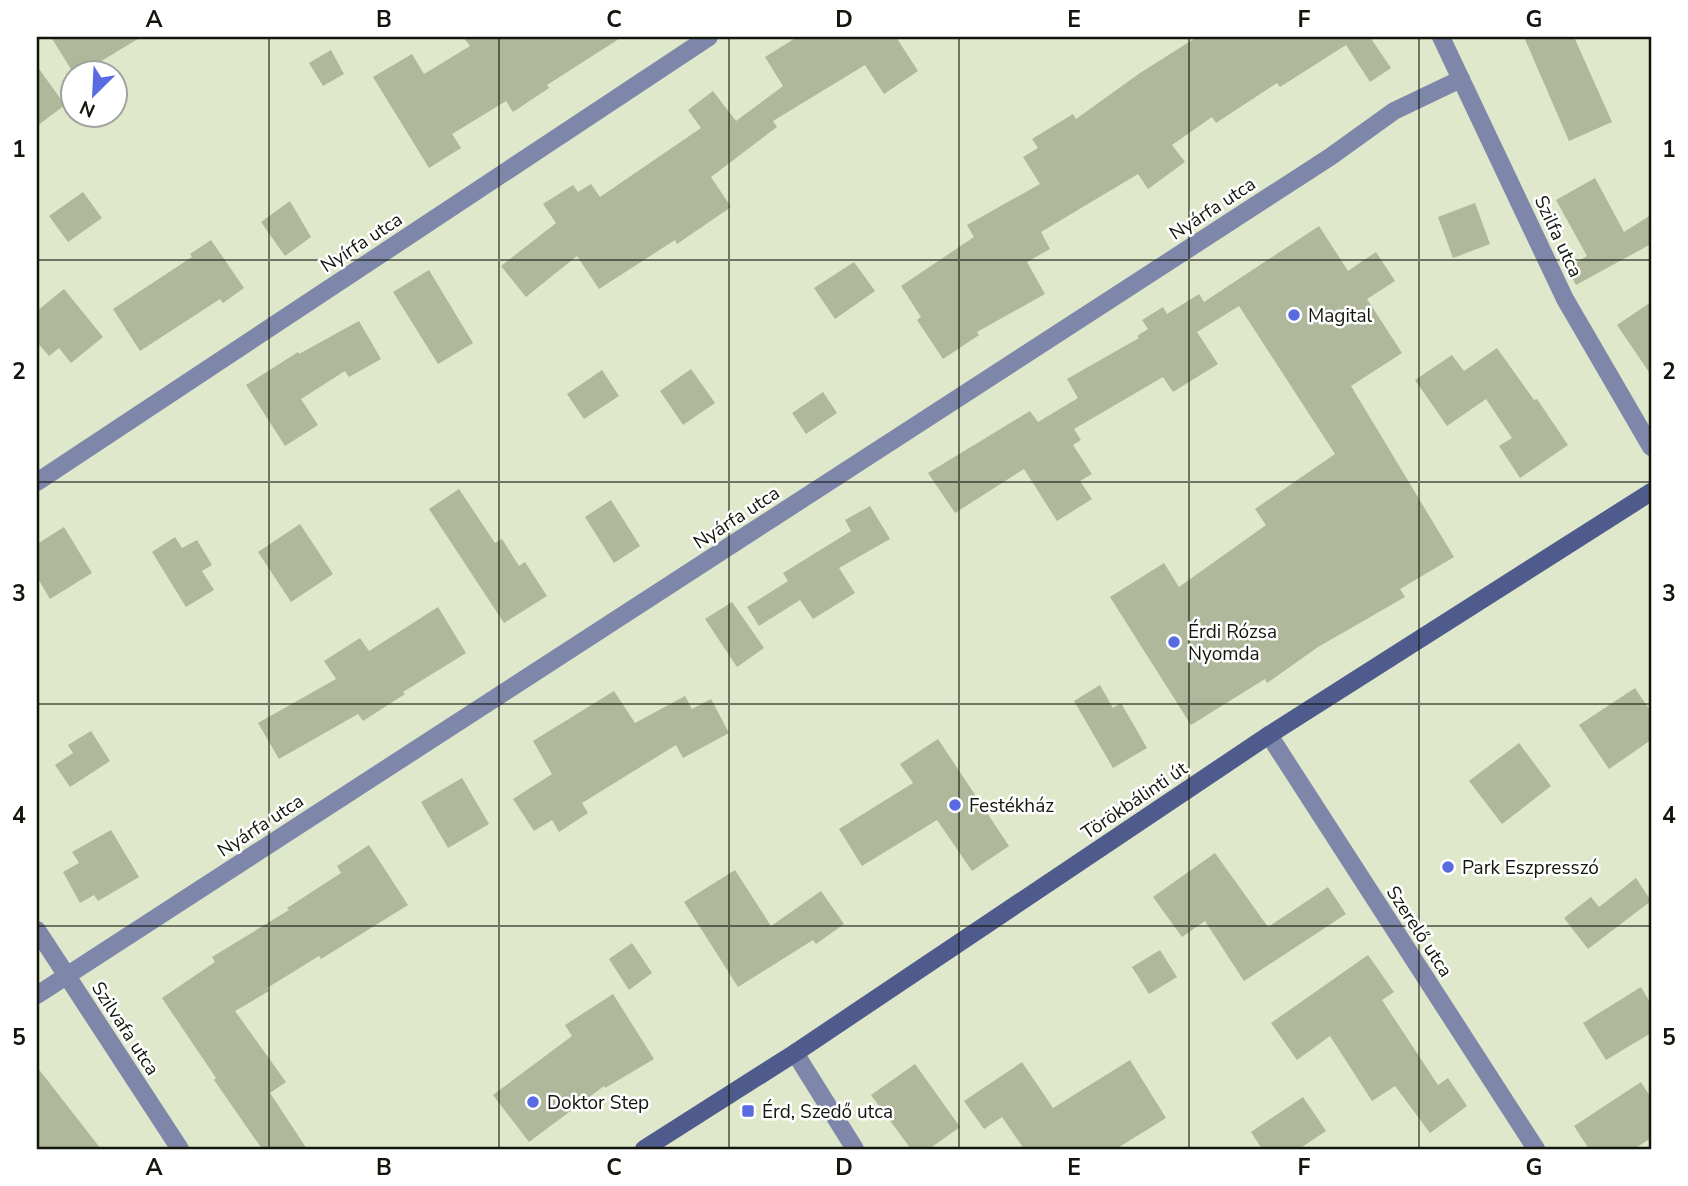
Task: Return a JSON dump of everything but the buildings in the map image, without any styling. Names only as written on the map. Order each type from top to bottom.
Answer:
[{"type":"main road","name":"Törökbálinti út","points":[[645,1149],[794,1053],[1269,735],[1651,492]]},
{"type":"street","name":"Nyírfa utca","points":[[37,482],[709,37]]},
{"type":"street","name":"Szilfa utca","points":[[1441,37],[1565,299],[1651,447]]},
{"type":"street","name":"Nyárfa utca","points":[[37,995],[1319,164],[1394,111],[1461,79]]},
{"type":"street","name":"Szerelő utca","points":[[1269,735],[1536,1149]]},
{"type":"street","name":"Szilvafa utca","points":[[37,930],[180,1149]]},
{"type":"street","points":[[794,1053],[855,1149]]},
{"type":"place","name":"Magital","points":[[1294,315]]},
{"type":"place","name":"Érdi Rózsa Nyomda","points":[[1174,642]]},
{"type":"place","name":"Festékház","points":[[955,805]]},
{"type":"place","name":"Park Eszpresszó","points":[[1448,867]]},
{"type":"place","name":"Doktor Step","points":[[533,1102]]},
{"type":"place","name":"Érd, Szedő utca","points":[[748,1111]]}]
